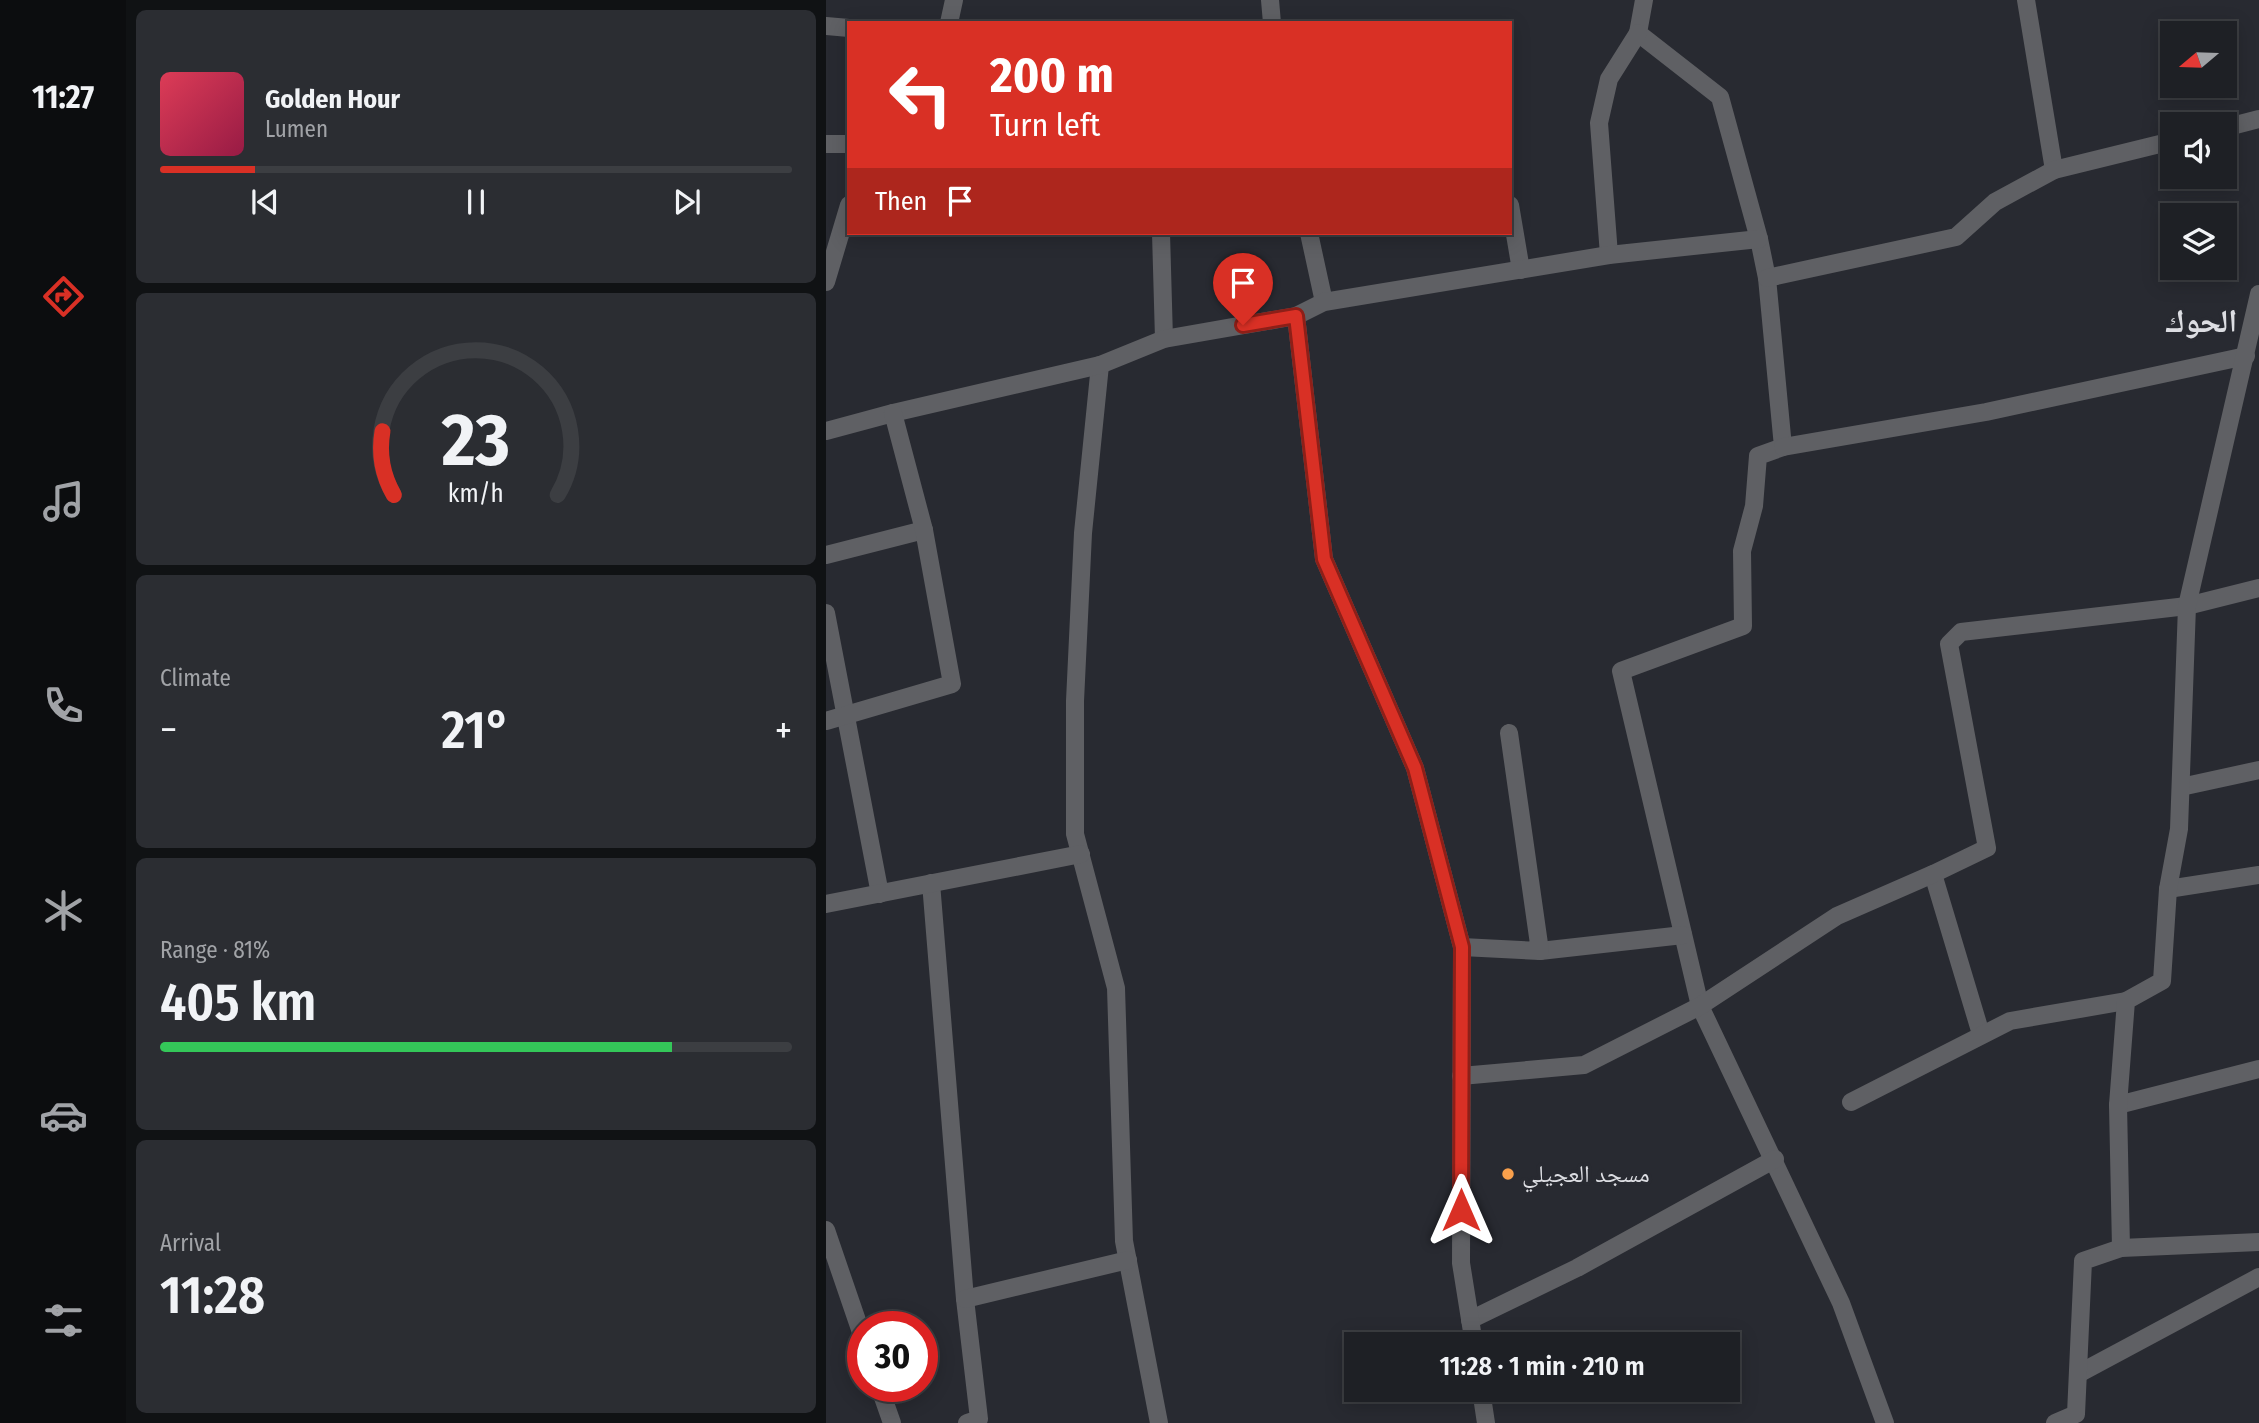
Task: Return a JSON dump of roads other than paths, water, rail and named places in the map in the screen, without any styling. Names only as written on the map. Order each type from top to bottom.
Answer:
[{"type":"street","points":[[949,21],[954,0]]},
{"type":"street","points":[[1270,0],[1272,21]]},
{"type":"street","points":[[1609,255],[1600,123],[1609,79],[1638,33],[1644,0]]},
{"type":"street","points":[[2026,0],[2054,170]]},
{"type":"street","points":[[826,26],[847,28]]},
{"type":"street","points":[[1638,33],[1720,97],[1767,278],[1783,447]]},
{"type":"street","points":[[2237,125],[2259,119]]},
{"type":"street","points":[[826,144],[847,144]]},
{"type":"street","points":[[1767,278],[1956,237],[1996,202],[2054,170],[2160,144]]},
{"type":"street","points":[[826,282],[847,212]]},
{"type":"street","points":[[1512,217],[1521,270]]},
{"type":"street","points":[[1161,235],[1164,339]]},
{"type":"street","points":[[1309,235],[1324,302]]},
{"type":"street","points":[[826,431],[1100,365],[1164,339],[1296,316],[1324,302],[1609,255],[1759,239]]},
{"type":"street","points":[[1851,1102],[2010,1021],[2126,1001],[2162,981],[2168,889],[2179,829],[2187,606],[2259,294]]},
{"type":"street","points":[[1296,316],[1324,559],[1415,768],[1462,947],[1461,1264],[1472,1332]]},
{"type":"street","points":[[1885,1423],[1841,1303],[1775,1159],[1700,1006],[1621,671],[1742,626],[1742,551],[1754,506],[1758,456],[1783,447],[1986,412],[2246,356]]},
{"type":"street","points":[[1100,365],[1083,533],[1075,701],[1075,834],[1116,988],[1124,1241],[1159,1423]]},
{"type":"street","points":[[826,721],[952,684],[924,530],[893,413]]},
{"type":"street","points":[[826,555],[924,530]]},
{"type":"street","points":[[1461,1076],[1584,1065],[1700,1006],[1836,916],[1987,848],[1948,644],[1961,632],[2187,606],[2259,588]]},
{"type":"street","points":[[826,613],[880,894]]},
{"type":"street","points":[[1509,733],[1540,951]]},
{"type":"street","points":[[2181,787],[2259,770]]},
{"type":"street","points":[[826,904],[1081,853]]},
{"type":"street","points":[[1933,874],[1981,1034]]},
{"type":"street","points":[[2168,889],[2259,875]]},
{"type":"street","points":[[931,883],[965,1299],[979,1419],[967,1423]]},
{"type":"street","points":[[1462,947],[1540,951],[1684,935]]},
{"type":"street","points":[[2121,1248],[2118,1105],[2126,1001]]},
{"type":"street","points":[[2118,1105],[2259,1069]]},
{"type":"street","points":[[1470,1320],[1577,1268],[1775,1159]]},
{"type":"street","points":[[826,1230],[854,1311]]},
{"type":"street","points":[[2055,1423],[2077,1418],[2083,1261],[2121,1248],[2259,1242]]},
{"type":"street","points":[[965,1299],[1128,1260]]},
{"type":"street","points":[[2078,1374],[2259,1277]]},
{"type":"street","points":[[885,1402],[892,1423]]},
{"type":"street","points":[[1483,1402],[1486,1423]]},
{"type":"place","name":"مسجد العجيلي","points":[[1508,1174]]},
{"type":"district","name":"الحوك","points":[[2201,321]]}]
